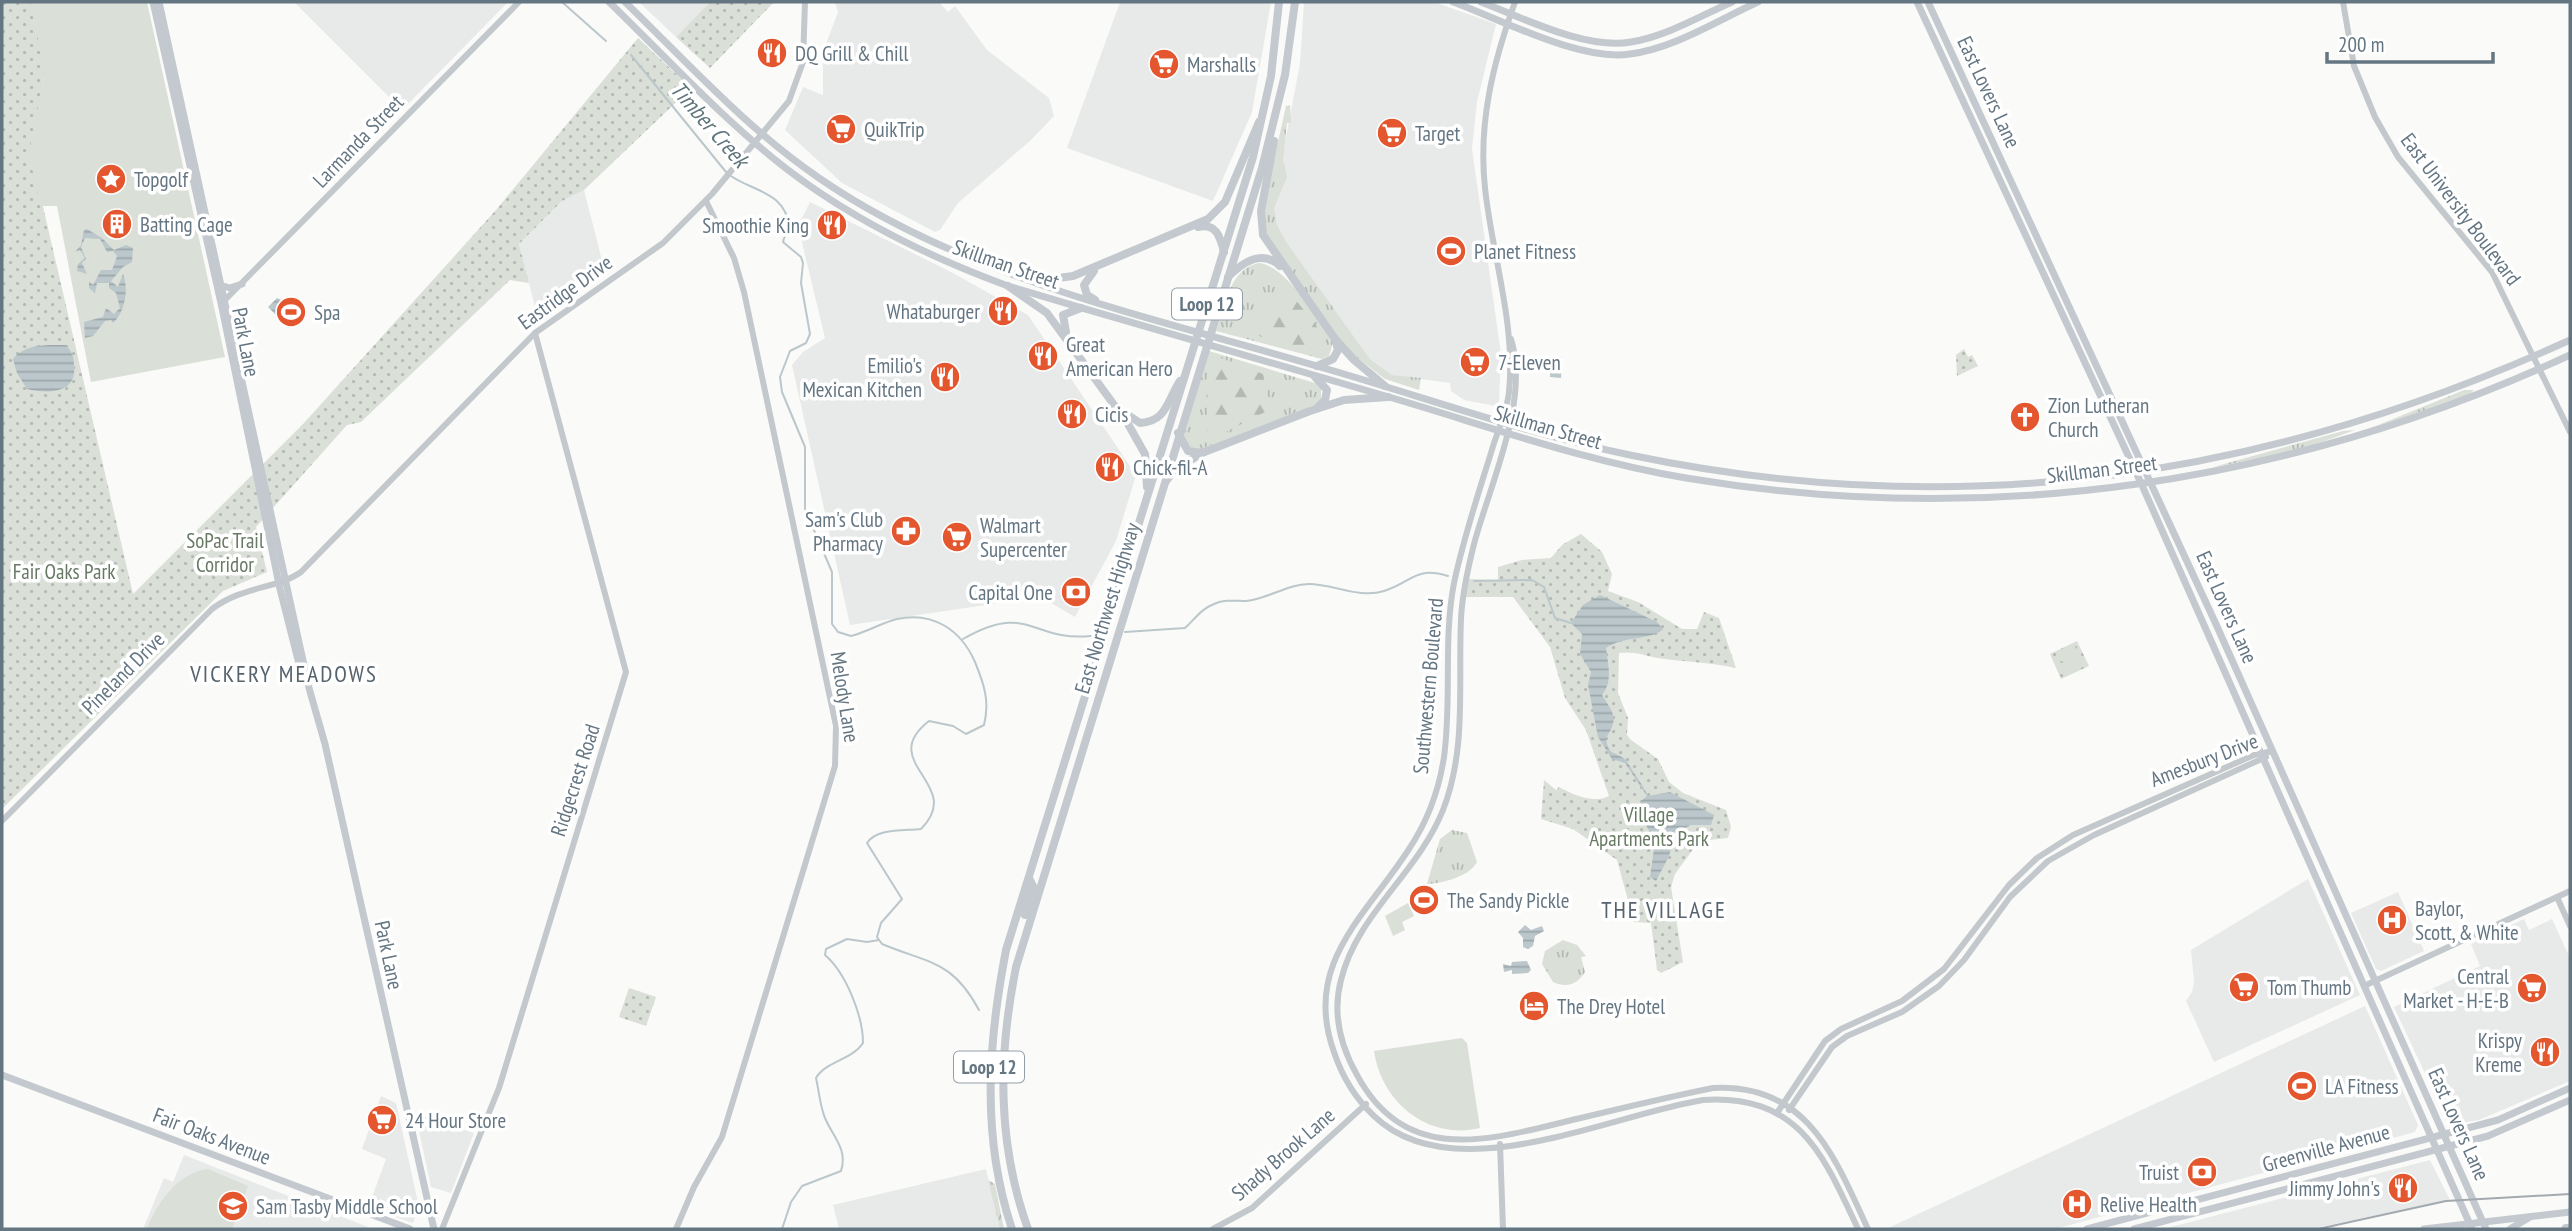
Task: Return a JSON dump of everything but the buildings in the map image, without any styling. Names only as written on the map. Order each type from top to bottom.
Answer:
[{"type":"main road","name":"Park Lane","points":[[153,2],[224,302],[244,405],[261,464],[300,668],[309,688],[325,744],[434,1229]]},
{"type":"main road","name":"Park Lane","points":[[159,2],[223,286],[224,302]]},
{"type":"main road","name":"Skillman Street","points":[[609,2],[755,143],[812,188],[859,218],[930,256],[1009,286],[1081,308],[1605,461],[1713,482],[1808,494],[1958,499],[2072,492],[2151,482],[2238,468],[2366,434],[2434,411],[2570,355]]},
{"type":"main road","name":"Skillman Street","points":[[625,2],[763,134],[807,170],[865,208],[962,257],[1095,300],[1505,423],[1623,454],[1755,477],[1850,485],[1958,487],[2040,484],[2147,472],[2234,455],[2371,418],[2477,381],[2570,340]]},
{"type":"main road","name":"East Northwest Highway","points":[[1012,1229],[998,1175],[989,1082],[992,1031],[1006,950],[1224,252],[1264,114],[1279,2]]},
{"type":"main road","name":"East Northwest Highway","points":[[1028,1229],[1011,1172],[1003,1115],[1003,1052],[1012,989],[1026,928],[1274,124],[1281,97],[1295,2]]},
{"type":"main road","points":[[1453,2],[1583,51],[1606,55],[1633,54],[1669,43],[1758,2]]},
{"type":"main road","points":[[1481,2],[1597,42],[1632,42],[1665,33],[1732,2]]},
{"type":"main road","name":"East Lovers Lane","points":[[1916,2],[2141,483],[2470,1226]]},
{"type":"main road","name":"East Lovers Lane","points":[[1928,2],[2147,472],[2485,1226]]},
{"type":"main road","points":[[1632,42],[1633,54]]},
{"type":"main road","points":[[1959,93],[1968,88]]},
{"type":"main road","points":[[1267,94],[1281,97]]},
{"type":"main road","points":[[1014,274],[1056,279],[1096,269],[1195,227],[1225,202],[1264,114]]},
{"type":"main road","points":[[1274,124],[1275,140],[1260,223],[1269,246],[1335,339],[1354,360],[1385,386]]},
{"type":"main road","points":[[859,218],[865,208]]},
{"type":"main road","points":[[1195,227],[1214,228],[1220,236],[1224,252]]},
{"type":"main road","points":[[1226,279],[1240,265],[1259,258],[1275,261],[1288,275]]},
{"type":"main road","points":[[1095,300],[1087,295],[1084,285],[1088,276],[1096,269]]},
{"type":"main road","points":[[223,286],[233,288],[242,284]]},
{"type":"main road","points":[[1009,286],[1046,313],[1128,424],[1145,454],[1148,494]]},
{"type":"main road","points":[[1081,308],[1065,313],[1063,325],[1126,415],[1140,423],[1164,414],[1186,373]]},
{"type":"main road","points":[[2076,341],[2084,338]]},
{"type":"main road","points":[[1317,366],[1333,359],[1338,350],[1335,339]]},
{"type":"main road","points":[[1310,411],[1322,405],[1327,396],[1325,385],[1315,377]]},
{"type":"main road","points":[[1164,485],[1175,470],[1202,453],[1344,400],[1388,397]]},
{"type":"main road","points":[[1421,407],[1423,397]]},
{"type":"main road","name":"Park Lane","points":[[244,405],[252,466],[282,580]]},
{"type":"main road","points":[[1178,433],[1188,451],[1202,453]]},
{"type":"main road","points":[[252,466],[261,464]]},
{"type":"main road","points":[[1958,487],[1958,499]]},
{"type":"main road","points":[[1123,575],[1128,577],[1122,602],[1124,610]]},
{"type":"main road","points":[[2204,627],[2215,622]]},
{"type":"main road","points":[[2313,872],[2324,866]]},
{"type":"main road","points":[[1026,928],[1025,913],[1032,886],[1029,878]]},
{"type":"main road","name":"Fair Oaks Avenue","points":[[2,1075],[410,1229]]},
{"type":"main road","name":"Greenville Avenue","points":[[2087,1229],[2498,1120],[2570,1088]]},
{"type":"main road","name":"Greenville Avenue","points":[[2134,1229],[2502,1131],[2570,1100]]},
{"type":"main road","points":[[998,1175],[1011,1172]]},
{"type":"main road","points":[[2153,1212],[2157,1223]]},
{"type":"main road","points":[[2424,1229],[2440,1226],[2485,1226],[2537,1214],[2570,1212]]},
{"type":"main road","points":[[2511,1228],[2537,1214]]},
{"type":"main road","points":[[2440,1226],[2452,1229]]},
{"type":"street","name":"Larmanda Street","points":[[224,302],[519,2]]},
{"type":"street","name":"Eastridge Drive","points":[[282,580],[307,566],[535,333],[655,250],[706,201],[789,101],[803,62],[805,2]]},
{"type":"street","name":"Southwestern Boulevard","points":[[1515,2],[1507,22],[1485,107],[1483,166],[1517,377],[1505,423],[1469,527],[1451,604],[1446,734],[1435,793],[1410,847],[1337,950],[1325,993],[1327,1029],[1345,1077],[1365,1105],[1390,1128],[1432,1147],[1460,1151],[1500,1148],[1690,1102],[1743,1100],[1785,1117],[1802,1130],[1822,1155],[1858,1229]]},
{"type":"street","name":"East University Boulevard","points":[[2343,2],[2354,66],[2386,138],[2421,187],[2492,272],[2570,432]]},
{"type":"street","name":"Melody Lane","points":[[676,1229],[694,1187],[722,1137],[835,766],[838,745],[744,292],[734,258],[706,201]]},
{"type":"street","name":"Ridgecrest Road","points":[[442,1229],[499,1088],[626,672],[535,333]]},
{"type":"street","name":"Southwestern Boulevard","points":[[1502,431],[1462,605],[1460,728],[1448,794],[1419,857],[1360,933],[1340,981],[1337,1008],[1340,1035],[1355,1073],[1373,1099],[1401,1123],[1440,1139],[1472,1141],[1500,1138],[1689,1093],[1735,1088],[1783,1103],[1812,1125],[1827,1144],[1868,1229]]},
{"type":"street","points":[[1469,527],[1478,530]]},
{"type":"street","name":"Pineland Drive","points":[[2,821],[212,609],[242,591],[282,580]]},
{"type":"street","points":[[1451,604],[1462,605]]},
{"type":"street","name":"Amesbury Drive","points":[[1777,1113],[1809,1062],[1833,1034],[1902,1001],[1937,975],[1956,956],[2009,885],[2037,858],[2073,835],[2155,798],[2273,751]]},
{"type":"street","name":"Amesbury Drive","points":[[1785,1117],[1821,1060],[1838,1041],[1902,1012],[1943,983],[1964,960],[2010,897],[2037,869],[2074,845],[2261,756]]},
{"type":"street","points":[[2155,798],[2159,806]]},
{"type":"street","points":[[2364,986],[2570,891]]},
{"type":"street","points":[[2557,897],[2570,926]]},
{"type":"street","points":[[1937,975],[1943,983]]},
{"type":"street","points":[[1689,1093],[1690,1102]]},
{"type":"street","name":"Shady Brook Lane","points":[[1213,1229],[1252,1208],[1373,1099]]},
{"type":"street","points":[[1562,1122],[1564,1133]]},
{"type":"street","points":[[1500,1138],[1503,1229]]},
{"type":"shaded area","points":[[294,2],[508,2],[402,110]]},
{"type":"shaded area","points":[[639,2],[710,2],[676,37]]},
{"type":"shaded area","points":[[835,2],[939,2],[948,12],[955,6],[987,50],[1049,98],[1054,116],[1030,141],[958,203],[940,230],[935,232],[842,183],[785,130],[803,87],[823,95],[823,52],[838,12]]},
{"type":"shaded area","points":[[1120,2],[1271,2],[1252,112],[1213,201],[1067,148]]},
{"type":"shaded area","points":[[1304,2],[1434,2],[1496,24],[1477,102],[1472,149],[1501,354],[1499,403],[1496,406],[1464,400],[1451,391],[1450,383],[1392,375],[1370,359],[1277,225],[1273,205],[1300,64]]},
{"type":"shaded area","points":[[584,190],[605,272],[538,318],[519,244],[562,201]]},
{"type":"shaded area","points":[[810,202],[953,273],[1028,315],[1136,475],[1116,541],[1075,617],[1041,597],[850,625],[792,365],[803,352],[825,338],[798,226]]},
{"type":"shaded area","points":[[87,229],[102,238],[114,250],[126,245],[133,248],[132,262],[123,267],[111,281],[118,287],[123,274],[126,293],[120,313],[113,323],[111,320],[105,321],[93,336],[85,338],[84,322],[103,317],[106,308],[114,314],[120,308],[116,293],[109,288],[109,283],[97,283],[95,293],[89,288],[89,281],[93,285],[101,270],[112,270],[117,256],[113,251],[107,252],[100,239],[85,238],[81,247],[86,259],[82,263],[87,274],[77,271],[78,264],[85,258],[80,250],[75,252],[81,245],[84,230]]},
{"type":"shaded area","name":"Spa","points":[[292,297],[295,300],[287,305],[297,318],[289,328],[268,307],[277,298],[286,302]]},
{"type":"shaded area","points":[[66,345],[74,360],[71,382],[59,390],[27,389],[17,373],[13,359],[31,348]]},
{"type":"shaded area","points":[[1551,357],[1562,357],[1561,378],[1550,377]]},
{"type":"shaded area","points":[[1600,595],[1657,622],[1663,629],[1652,635],[1606,648],[1609,678],[1602,695],[1614,720],[1606,738],[1609,748],[1626,760],[1648,796],[1670,792],[1714,815],[1711,825],[1691,825],[1675,833],[1669,856],[1656,881],[1650,877],[1654,849],[1651,834],[1640,815],[1641,801],[1647,796],[1625,763],[1612,759],[1598,737],[1588,685],[1591,672],[1580,654],[1582,634],[1571,623],[1583,605]]},
{"type":"shaded area","points":[[2308,879],[2360,995],[2214,1062],[2186,1001],[2194,982],[2191,950]]},
{"type":"shaded area","points":[[2398,892],[2424,951],[2381,971],[2376,969],[2351,913]]},
{"type":"shaded area","points":[[2524,919],[2529,930],[2552,919],[2570,958],[2570,1081],[2479,1120],[2449,1125],[2394,1007],[2480,966],[2471,944]]},
{"type":"shaded area","points":[[1525,925],[1531,930],[1542,926],[1544,931],[1535,936],[1533,946],[1528,949],[1523,947],[1523,938],[1518,932]]},
{"type":"shaded area","points":[[1527,961],[1531,970],[1528,973],[1512,974],[1512,970],[1504,972],[1503,964],[1511,966],[1512,962]]},
{"type":"shaded area","points":[[2365,1006],[2418,1125],[2415,1132],[2055,1229],[1886,1229]]},
{"type":"shaded area","points":[[381,1096],[396,1103],[419,1207],[413,1223],[368,1208],[386,1159],[362,1149]]},
{"type":"shaded area","points":[[420,1115],[474,1133],[451,1193],[431,1187],[416,1117]]},
{"type":"shaded area","name":"Sam Tasby Middle School","points":[[184,1155],[373,1229],[143,1229],[164,1178],[173,1182]]},
{"type":"shaded area","points":[[2430,1160],[2450,1200],[2310,1229],[2163,1229]]},
{"type":"shaded area","points":[[986,1169],[1000,1229],[839,1229],[833,1205]]},
{"type":"green space","points":[[2,2],[33,2],[46,65],[31,155],[133,594],[304,423],[496,210],[638,38],[691,88],[584,190],[562,201],[519,244],[529,283],[510,280],[361,422],[347,425],[256,527],[267,572],[223,591],[2,809]]},
{"type":"green space","name":"Topgolf","points":[[30,2],[147,2],[225,357],[91,382],[57,206],[40,206],[29,153],[45,72]]},
{"type":"green space","points":[[710,2],[774,2],[710,68],[676,37]]},
{"type":"green space","points":[[1290,105],[1291,123],[1287,123],[1283,161],[1287,177],[1274,208],[1277,225],[1370,359],[1392,375],[1421,378],[1419,390],[1385,379],[1346,349],[1267,237],[1263,209],[1286,106]]},
{"type":"green space","points":[[1259,263],[1270,266],[1301,295],[1333,343],[1329,356],[1322,359],[1216,331],[1235,281],[1249,267]]},
{"type":"green space","points":[[1295,299],[1318,328],[1324,347],[1295,350],[1247,328],[1262,312]]},
{"type":"green space","points":[[1964,349],[1968,357],[1972,355],[1978,366],[1957,376],[1956,355]]},
{"type":"green space","points":[[1209,351],[1315,383],[1321,389],[1321,400],[1315,405],[1199,450],[1192,450],[1183,435]]},
{"type":"green space","points":[[1213,355],[1263,374],[1271,409],[1208,441],[1206,381]]},
{"type":"green space","points":[[2464,390],[2474,390],[2467,397],[2371,428]]},
{"type":"green space","points":[[2355,430],[2289,454],[2213,467],[2343,431]]},
{"type":"green space","name":"Village Apartments Park","points":[[1581,534],[1602,552],[1612,574],[1608,591],[1638,602],[1682,629],[1697,629],[1704,612],[1719,618],[1736,668],[1619,653],[1618,693],[1628,718],[1627,735],[1658,759],[1669,782],[1683,793],[1726,810],[1731,827],[1728,838],[1699,841],[1675,874],[1671,887],[1683,962],[1661,973],[1657,970],[1651,923],[1634,922],[1617,860],[1573,829],[1541,819],[1544,780],[1556,790],[1559,787],[1584,798],[1609,796],[1586,730],[1565,698],[1550,647],[1513,597],[1465,597],[1469,579],[1498,580],[1498,567],[1522,560],[1551,558],[1562,545]]},
{"type":"green space","points":[[2077,641],[2089,666],[2061,679],[2050,654]]},
{"type":"green space","points":[[2075,646],[2079,654],[2061,662],[2057,654]]},
{"type":"green space","points":[[2080,657],[2084,665],[2066,674],[2062,665]]},
{"type":"green space","points":[[1452,830],[1467,833],[1477,862],[1462,875],[1448,881],[1427,884],[1440,839]]},
{"type":"green space","points":[[1408,903],[1414,916],[1402,922],[1405,930],[1393,936],[1385,916]]},
{"type":"green space","points":[[1563,940],[1577,945],[1586,956],[1581,957],[1585,972],[1578,980],[1567,985],[1553,982],[1542,964],[1545,951]]},
{"type":"green space","points":[[629,988],[656,997],[646,1026],[619,1017]]},
{"type":"green space","points":[[1462,1038],[1467,1043],[1480,1128],[1461,1130],[1425,1123],[1397,1101],[1386,1086],[1374,1051]]},
{"type":"green space","points":[[208,1169],[248,1186],[232,1229],[147,1229],[170,1190],[187,1176]]},
{"type":"green space","points":[[988,1180],[995,1184],[1004,1229],[1000,1229]]},
{"type":"waterway","name":"Timber Creek","points":[[562,2],[606,41]]},
{"type":"waterway","name":"Timber Creek","points":[[631,55],[726,172]]},
{"type":"waterway","name":"Timber Creek","points":[[731,176],[767,194],[782,206],[788,226],[783,242],[801,257],[803,263],[801,283],[810,334],[806,343],[790,351],[780,377],[782,392],[805,447],[805,509],[832,572],[832,624],[838,632],[851,636],[897,619],[910,617],[934,621],[954,632],[962,641],[975,662],[983,685],[986,700],[984,725],[966,734],[953,726],[929,721],[915,736],[911,749],[934,799],[932,813],[921,829],[884,833],[871,838],[867,843],[902,899],[881,923],[877,937],[882,944],[927,960],[949,972],[959,981],[979,1010]]},
{"type":"waterway","points":[[1125,632],[1185,628],[1198,614],[1218,602],[1254,600],[1301,585],[1375,593],[1420,574],[1437,573],[1448,576]]},
{"type":"waterway","points":[[1474,581],[1532,580],[1544,587],[1555,618],[1571,623]]},
{"type":"waterway","points":[[963,639],[1002,623],[1017,623],[1055,634],[1091,636]]},
{"type":"waterway","points":[[782,1229],[791,1202],[802,1186],[841,1171],[843,1156],[823,1113],[816,1078],[820,1072],[858,1049],[863,1043],[857,1008],[840,973],[825,955],[826,949],[847,939],[867,942],[879,940]]},
{"type":"tram line","points":[[2318,1229],[2446,1201],[2570,1194]]},
{"type":"place","name":"DQ Grill & Chill","points":[[772,53]]},
{"type":"place","name":"Marshalls","points":[[1164,64]]},
{"type":"place","name":"QuikTrip","points":[[841,129]]},
{"type":"place","name":"Target","points":[[1392,133]]},
{"type":"place","name":"Topgolf","points":[[111,179]]},
{"type":"place","name":"Batting Cage","points":[[117,224]]},
{"type":"place","name":"Smoothie King","points":[[832,225]]},
{"type":"place","name":"Planet Fitness","points":[[1451,251]]},
{"type":"place","name":"Whataburger","points":[[1003,311]]},
{"type":"place","name":"Spa","points":[[291,312]]},
{"type":"place","name":"Great American Hero","points":[[1043,356]]},
{"type":"place","name":"7-Eleven","points":[[1475,362]]},
{"type":"place","name":"Emilio's Mexican Kitchen","points":[[945,377]]},
{"type":"place","name":"Cicis","points":[[1072,414]]},
{"type":"place","name":"Zion Lutheran Church","points":[[2025,417]]},
{"type":"place","name":"Chick-fil-A","points":[[1110,467]]},
{"type":"place","name":"Sam's Club Pharmacy","points":[[906,531]]},
{"type":"place","name":"Walmart Supercenter","points":[[957,537]]},
{"type":"place","name":"Capital One","points":[[1076,592]]},
{"type":"place","name":"The Sandy Pickle","points":[[1424,900]]},
{"type":"place","name":"Baylor, Scott, & White","points":[[2392,920]]},
{"type":"place","name":"Tom Thumb","points":[[2244,987]]},
{"type":"place","name":"Central Market - H-E-B","points":[[2532,988]]},
{"type":"place","name":"The Drey Hotel","points":[[1534,1006]]},
{"type":"place","name":"Krispy Kreme","points":[[2545,1052]]},
{"type":"place","name":"LA Fitness","points":[[2302,1086]]},
{"type":"place","name":"24 Hour Store","points":[[382,1120]]},
{"type":"place","name":"Truist","points":[[2202,1172]]},
{"type":"place","name":"Jimmy John's","points":[[2403,1188]]},
{"type":"place","name":"Relive Health","points":[[2077,1204]]},
{"type":"place","name":"Sam Tasby Middle School","points":[[233,1206]]},
{"type":"district","name":"VICKERY MEADOWS","points":[[284,673]]},
{"type":"district","name":"THE VILLAGE","points":[[1664,909]]},
{"type":"park label","name":"SoPac Trail Corridor","points":[[225,552]]},
{"type":"park label","name":"Fair Oaks Park","points":[[64,571]]}]
